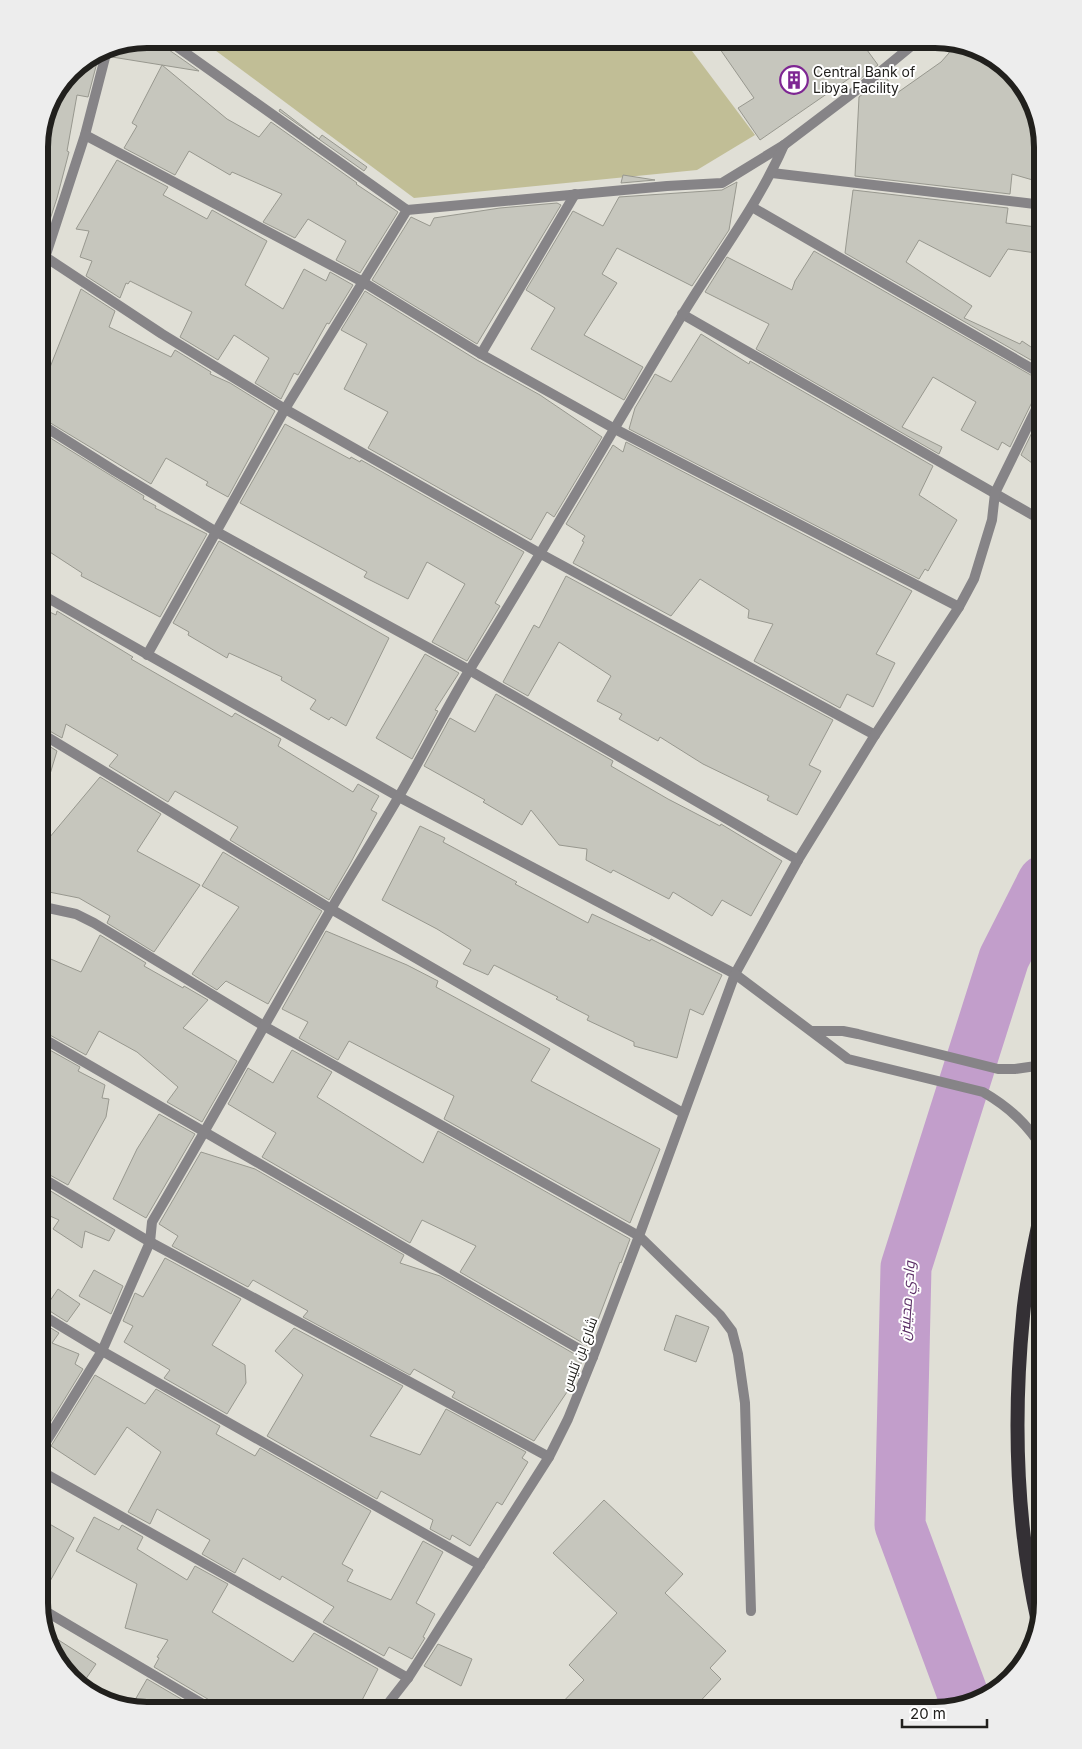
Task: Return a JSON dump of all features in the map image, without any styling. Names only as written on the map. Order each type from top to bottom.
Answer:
[{"type":"highway","points":[[1034,1252],[1023,1314],[1018,1373],[1017,1431],[1019,1490],[1025,1547],[1034,1599]]},
{"type":"street","points":[[179,48],[406,210],[667,186],[722,184],[784,146],[909,48]]},
{"type":"street","points":[[48,239],[84,135],[105,57]]},
{"type":"street","points":[[84,135],[363,282],[481,354],[615,429],[959,607]]},
{"type":"street","points":[[48,1438],[102,1351],[150,1242],[152,1222],[331,910],[399,797],[469,670],[541,554],[682,314],[752,207],[772,173],[784,146]]},
{"type":"street","points":[[772,173],[1034,204]]},
{"type":"street","points":[[481,354],[575,194]]},
{"type":"street","points":[[752,207],[1034,370]]},
{"type":"street","points":[[147,655],[285,409],[406,210]]},
{"type":"street","points":[[48,260],[162,334],[285,409],[541,554],[876,734]]},
{"type":"street","points":[[682,314],[1034,516]]},
{"type":"street","name":"شارع بن تليس","points":[[390,1701],[408,1678],[480,1565],[548,1457],[568,1419],[639,1236],[734,974],[798,860],[876,734],[959,607],[974,579],[992,520],[995,493],[1034,413]]},
{"type":"street","points":[[48,429],[115,472],[216,531],[469,670],[798,860]]},
{"type":"street","points":[[48,598],[399,797],[734,974],[848,1059],[983,1092],[1001,1102],[1017,1116],[1034,1136]]},
{"type":"street","points":[[48,737],[331,910],[683,1113]]},
{"type":"street","points":[[48,908],[76,914],[94,923],[264,1026],[639,1236],[720,1315],[732,1331],[738,1354],[745,1403],[751,1611]]},
{"type":"street","points":[[812,1031],[843,1031],[858,1034],[998,1069],[1034,1066]]},
{"type":"street","points":[[48,1041],[593,1357]]},
{"type":"street","points":[[48,1181],[150,1242],[548,1457]]},
{"type":"street","points":[[48,1318],[102,1351],[480,1565]]},
{"type":"street","points":[[48,1475],[408,1678]]},
{"type":"street","points":[[48,1613],[198,1701]]},
{"type":"shaded area","points":[[212,48],[690,48],[755,135],[697,170],[414,198]]},
{"type":"building","points":[[166,48],[199,71],[112,57],[113,53],[127,49]]},
{"type":"building","name":"Central Bank of Libya Facility","points":[[719,48],[866,48],[878,65],[860,79],[860,71],[760,140],[738,108],[754,98]]},
{"type":"building","points":[[950,49],[955,49],[991,64],[1018,91],[1033,127],[1034,180],[1012,174],[1010,194],[855,176],[859,97],[885,76],[897,93],[941,62],[949,53]]},
{"type":"building","points":[[97,61],[88,97],[77,95],[67,151],[69,152],[48,226],[49,127],[55,108],[68,86],[81,72]]},
{"type":"building","points":[[162,65],[227,119],[259,137],[271,122],[398,212],[360,273],[336,260],[346,241],[308,219],[295,238],[263,222],[282,194],[232,172],[230,175],[189,151],[175,175],[124,148],[137,126],[132,123]]},
{"type":"building","points":[[280,109],[319,139],[322,135],[367,167],[364,171],[279,111]]},
{"type":"building","points":[[117,160],[168,187],[163,195],[207,219],[212,210],[267,241],[245,285],[283,309],[304,269],[326,281],[330,272],[353,285],[329,324],[327,323],[298,375],[294,373],[281,399],[255,383],[269,358],[234,335],[218,360],[180,337],[192,312],[130,281],[128,284],[126,283],[120,298],[86,276],[92,261],[80,257],[89,231],[76,229]]},
{"type":"building","points":[[623,175],[655,180],[621,183]]},
{"type":"building","points":[[737,182],[729,230],[692,286],[617,248],[602,274],[617,283],[584,335],[643,367],[624,400],[531,349],[555,308],[526,290],[573,211],[603,226],[619,197],[722,190]]},
{"type":"building","points":[[853,190],[1008,208],[1006,223],[1034,227],[1034,253],[1008,249],[990,277],[919,240],[906,262],[972,306],[964,318],[1020,344],[1022,341],[1034,349],[1034,362],[845,253]]},
{"type":"building","points":[[557,203],[561,205],[477,344],[372,280],[411,217],[430,226],[434,218],[500,208]]},
{"type":"building","points":[[814,251],[1034,377],[1034,398],[1010,447],[1002,442],[998,450],[961,430],[976,402],[933,377],[902,427],[942,447],[939,454],[756,349],[769,324],[705,292],[727,257],[792,290],[795,281]]},
{"type":"building","points":[[81,289],[115,311],[109,327],[171,357],[175,350],[211,372],[210,374],[230,383],[275,411],[228,497],[206,485],[208,482],[166,458],[151,484],[48,421],[48,372]]},
{"type":"building","points":[[365,291],[477,360],[540,395],[602,437],[554,517],[547,512],[531,540],[368,448],[388,412],[344,389],[367,344],[341,330]]},
{"type":"building","points":[[701,334],[749,364],[750,361],[933,466],[919,495],[957,520],[928,571],[925,569],[919,579],[629,429],[635,408],[655,374],[671,382]]},
{"type":"building","points":[[285,424],[350,459],[351,457],[360,462],[361,460],[524,552],[495,603],[500,606],[467,661],[432,642],[465,584],[427,562],[408,599],[364,577],[367,572],[240,503]]},
{"type":"building","points":[[1034,428],[1034,464],[1021,455]]},
{"type":"building","points":[[48,437],[144,496],[143,499],[156,506],[155,508],[207,534],[160,617],[81,576],[82,573],[48,551]]},
{"type":"building","points":[[626,442],[912,591],[876,654],[895,663],[873,707],[847,694],[840,708],[754,661],[773,624],[748,618],[749,610],[700,579],[671,616],[573,563],[584,542],[582,541],[585,536],[566,524],[613,445],[623,452]]},
{"type":"building","points":[[219,541],[389,638],[346,726],[331,717],[329,720],[310,709],[316,700],[281,680],[282,677],[229,653],[227,658],[188,635],[189,632],[173,623]]},
{"type":"building","points":[[566,576],[833,720],[809,765],[821,771],[797,815],[767,800],[769,796],[703,764],[660,737],[658,741],[619,719],[622,714],[597,701],[611,676],[559,642],[528,696],[503,682],[534,625],[539,628]]},
{"type":"building","points":[[48,611],[56,615],[57,611],[133,657],[131,659],[232,717],[235,713],[281,739],[278,746],[353,792],[358,784],[379,796],[371,810],[377,813],[329,900],[230,840],[238,827],[175,791],[168,802],[109,766],[118,755],[66,724],[62,738],[48,730]]},
{"type":"building","points":[[425,654],[459,673],[435,710],[438,711],[412,759],[376,738]]},
{"type":"building","points":[[496,694],[613,761],[611,766],[668,799],[720,826],[721,824],[782,861],[751,916],[722,900],[712,916],[673,892],[669,899],[613,870],[611,873],[586,860],[587,849],[559,845],[531,810],[522,825],[483,802],[485,800],[424,766],[450,718],[475,732]]},
{"type":"building","points":[[48,746],[57,751],[48,781]]},
{"type":"building","points":[[100,777],[161,814],[137,851],[200,885],[154,952],[107,923],[110,916],[79,898],[48,892],[48,839]]},
{"type":"building","points":[[420,826],[445,838],[443,842],[517,882],[515,884],[588,923],[592,914],[650,941],[651,939],[722,975],[703,1015],[690,1009],[677,1058],[634,1046],[634,1042],[587,1020],[589,1016],[556,999],[558,997],[494,965],[488,975],[463,964],[471,950],[437,929],[382,900]]},
{"type":"building","points":[[223,852],[322,911],[268,1004],[226,981],[217,990],[192,974],[239,907],[202,886]]},
{"type":"building","points":[[326,931],[407,965],[438,981],[436,987],[550,1049],[531,1081],[660,1149],[630,1223],[444,1119],[454,1096],[349,1041],[338,1060],[299,1038],[308,1022],[282,1009]]},
{"type":"building","points":[[100,935],[146,963],[144,966],[208,1000],[183,1028],[237,1061],[202,1122],[167,1102],[178,1087],[137,1052],[99,1031],[86,1055],[48,1034],[48,958],[81,972]]},
{"type":"building","points":[[48,1049],[80,1067],[78,1071],[105,1085],[102,1098],[109,1099],[106,1117],[68,1185],[48,1174]]},
{"type":"building","points":[[292,1050],[332,1072],[317,1097],[423,1163],[438,1131],[630,1239],[588,1346],[460,1272],[476,1246],[422,1220],[410,1243],[262,1157],[276,1133],[228,1104],[248,1068],[273,1083]]},
{"type":"building","points":[[159,1114],[195,1134],[146,1218],[113,1199],[137,1149]]},
{"type":"building","points":[[201,1152],[255,1169],[404,1255],[400,1263],[440,1276],[583,1359],[571,1386],[534,1441],[452,1397],[455,1392],[414,1369],[410,1375],[303,1317],[308,1311],[253,1280],[248,1287],[172,1246],[178,1236],[159,1224]]},
{"type":"building","points":[[48,1189],[115,1230],[109,1241],[85,1231],[82,1248],[53,1229],[59,1220],[50,1216],[48,1220]]},
{"type":"building","points":[[165,1258],[241,1299],[212,1345],[245,1365],[246,1383],[227,1414],[164,1378],[170,1370],[124,1342],[133,1326],[123,1321],[135,1293],[143,1297]]},
{"type":"building","points":[[94,1270],[123,1286],[111,1314],[79,1296]]},
{"type":"building","points":[[58,1289],[80,1304],[67,1322],[48,1310],[48,1304]]},
{"type":"building","points":[[676,1315],[709,1327],[696,1362],[664,1350]]},
{"type":"building","points":[[48,1326],[59,1333],[52,1343],[79,1354],[75,1364],[83,1369],[48,1426]]},
{"type":"building","points":[[294,1328],[403,1386],[370,1436],[420,1455],[446,1409],[526,1452],[522,1458],[528,1462],[502,1505],[497,1502],[470,1546],[452,1535],[450,1540],[430,1529],[433,1520],[381,1491],[377,1499],[267,1436],[303,1375],[275,1351]]},
{"type":"building","points":[[95,1375],[145,1404],[156,1389],[220,1426],[216,1434],[255,1456],[260,1448],[371,1511],[342,1564],[353,1570],[347,1581],[391,1600],[423,1541],[443,1552],[416,1603],[435,1614],[423,1637],[425,1638],[412,1659],[389,1647],[384,1656],[323,1622],[334,1607],[282,1576],[280,1580],[243,1558],[235,1573],[202,1554],[210,1540],[157,1509],[150,1524],[128,1512],[161,1452],[127,1427],[95,1475],[51,1446]]},
{"type":"building","points":[[604,1500],[683,1574],[665,1593],[726,1651],[710,1668],[721,1679],[700,1702],[563,1702],[584,1680],[569,1665],[617,1613],[553,1553]]},
{"type":"building","points":[[94,1517],[119,1530],[122,1525],[143,1537],[137,1549],[187,1580],[195,1566],[228,1584],[212,1612],[293,1662],[314,1633],[378,1669],[361,1701],[211,1701],[154,1667],[159,1658],[157,1657],[168,1640],[125,1628],[137,1584],[76,1551]]},
{"type":"building","points":[[48,1523],[74,1538],[48,1585]]},
{"type":"building","points":[[54,1637],[96,1664],[85,1680],[64,1658]]},
{"type":"building","points":[[438,1644],[472,1659],[461,1686],[424,1666]]},
{"type":"building","points":[[147,1679],[185,1701],[140,1701],[135,1701]]},
{"type":"waterway","name":"وادي مجينين","points":[[964,1697],[900,1525],[906,1267],[1004,958],[1034,899]]},
{"type":"place","name":"Central Bank of Libya Facility","points":[[794,80]]}]
